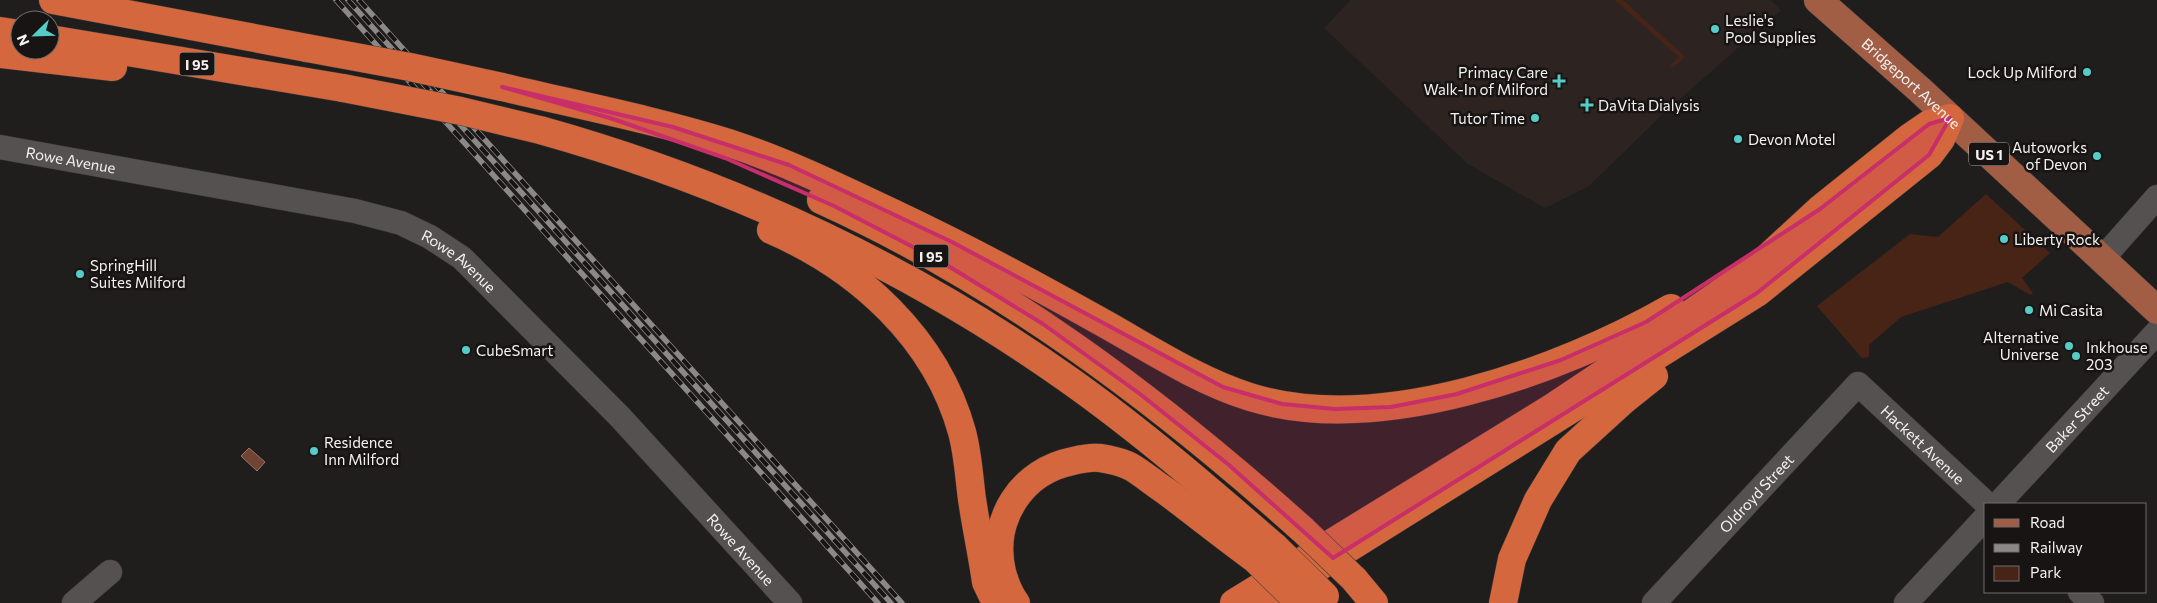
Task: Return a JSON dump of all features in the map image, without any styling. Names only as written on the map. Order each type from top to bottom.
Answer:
[{"type":"highway","name":"I 95","points":[[53,0],[410,67],[502,87],[610,118],[725,158],[834,206],[940,261],[1034,319],[1093,359],[1229,465],[1303,530],[1354,579],[1374,603]]},
{"type":"highway","points":[[154,0],[297,46]]},
{"type":"highway","name":"I 95","points":[[60,41],[343,88],[462,111],[540,130],[650,164],[723,191],[815,231],[921,286],[1021,347],[1069,380],[1203,485],[1265,553],[1319,601]]},
{"type":"highway","points":[[0,54],[151,70],[275,77]]},
{"type":"highway","points":[[502,87],[673,127],[731,144],[789,165],[952,242],[1223,387],[1251,397],[1282,404],[1334,409],[1391,407],[1457,394],[1561,360],[1646,322],[1686,299],[1820,209]]},
{"type":"highway","points":[[1234,603],[1562,401],[1719,294],[1768,257],[1820,209],[1910,136],[1929,124],[1950,118]]},
{"type":"highway","points":[[1503,603],[1512,559],[1538,500],[1568,451],[1624,400],[1929,155],[1941,139],[1950,118]]},
{"type":"highway","points":[[540,130],[776,232],[821,256],[866,287],[900,319],[933,362],[946,386],[956,413],[962,434],[986,582],[996,603]]},
{"type":"highway","points":[[1261,603],[1757,294]]},
{"type":"highway","points":[[1016,603],[1005,583],[999,558],[999,539],[1004,520],[1012,502],[1026,485],[1046,470],[1063,463],[1081,459],[1100,458],[1131,467],[1265,553]]},
{"type":"main road","name":"Bridgeport Avenue","points":[[1818,0],[1950,118],[2157,310]]},
{"type":"street","name":"Rowe Avenue","points":[[0,147],[355,211],[401,223],[430,237],[462,258],[494,288],[620,417],[790,603]]},
{"type":"street","points":[[2102,259],[2157,197]]},
{"type":"street","name":"Baker Street","points":[[1999,503],[2157,332]]},
{"type":"street","name":"Hackett Avenue","points":[[1858,384],[1986,503]]},
{"type":"street","name":"Oldroyd Street","points":[[1654,603],[1858,384]]},
{"type":"street","points":[[1906,603],[1984,519]]},
{"type":"street","points":[[74,603],[110,572]]},
{"type":"street","points":[[2081,593],[2092,603]]},
{"type":"highlighted area","points":[[502,87],[673,127],[789,165],[952,242],[1223,387],[1282,404],[1335,409],[1391,407],[1457,394],[1561,360],[1646,322],[1820,209],[1929,124],[1950,118],[1929,155],[1757,293],[1333,558],[1229,465],[1140,394],[1043,324],[940,261],[834,206],[725,158],[610,118]]},
{"type":"shaded area","points":[[1351,0],[1770,0],[1781,10],[1664,113],[1589,186],[1545,208],[1468,164],[1324,28]]},
{"type":"shaded area","points":[[249,448],[265,462],[257,471],[241,456]]},
{"type":"green space","points":[[1615,0],[1623,0],[1685,57],[1672,68],[1671,65],[1679,57]]},
{"type":"green space","points":[[1986,194],[2050,253],[2022,278],[2033,293],[2030,295],[2008,282],[1901,317],[1869,345],[1869,357],[1862,358],[1817,306],[1910,234],[1938,237]]},
{"type":"railway","points":[[336,0],[878,603]]},
{"type":"railway","points":[[348,0],[891,603]]},
{"type":"railway","points":[[359,0],[902,603]]},
{"type":"place","name":"Leslie's Pool Supplies","points":[[1715,29]]},
{"type":"place","name":"Lock Up Milford","points":[[2087,72]]},
{"type":"place","name":"Primacy Care Walk-In of Milford","points":[[1559,81]]},
{"type":"place","name":"DaVita Dialysis","points":[[1587,105]]},
{"type":"place","name":"Tutor Time","points":[[1535,118]]},
{"type":"place","name":"Devon Motel","points":[[1738,139]]},
{"type":"place","name":"Autoworks of Devon","points":[[2097,156]]},
{"type":"place","name":"Liberty Rock","points":[[2004,239]]},
{"type":"place","name":"SpringHill Suites Milford","points":[[80,274]]},
{"type":"place","name":"Mi Casita","points":[[2029,310]]},
{"type":"place","name":"Alternative Universe","points":[[2069,346]]},
{"type":"place","name":"CubeSmart","points":[[466,350]]},
{"type":"place","name":"Inkhouse 203","points":[[2076,356]]},
{"type":"place","name":"Residence Inn Milford","points":[[314,451]]}]
